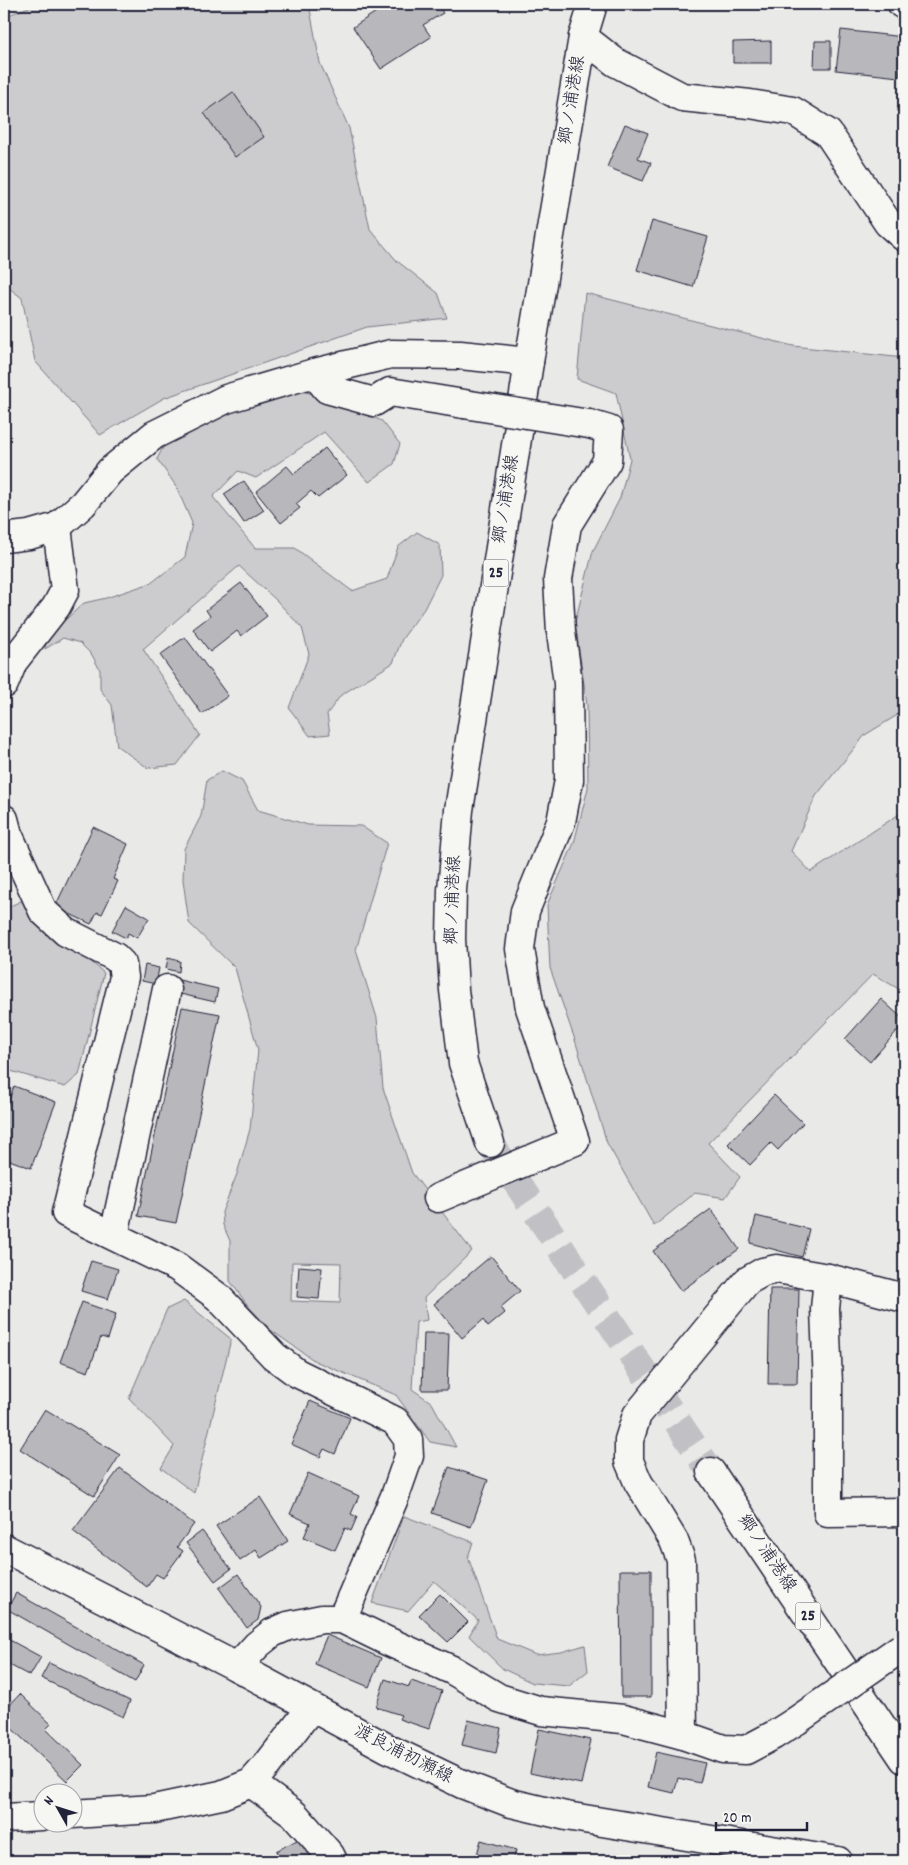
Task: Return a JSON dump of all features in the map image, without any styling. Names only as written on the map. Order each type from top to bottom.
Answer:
[{"type":"street","name":"郷ノ浦港線","points":[[490,1143],[463,1063],[454,990],[451,939],[452,890],[459,810],[529,362],[583,37],[593,4]]},
{"type":"street","points":[[583,37],[615,62],[682,96],[793,111],[828,133],[888,223],[904,237]]},
{"type":"street","points":[[4,538],[29,535],[57,527],[83,504],[110,471],[154,435],[226,400],[314,373],[391,354],[460,355],[529,362]]},
{"type":"street","points":[[314,373],[327,389],[374,402],[390,392],[589,424],[609,430],[607,462],[568,525],[558,579],[561,632],[568,683],[569,780],[561,822],[525,911],[520,949],[530,1008],[576,1141],[438,1198]]},
{"type":"street","points":[[4,684],[13,662],[56,607],[65,590],[57,527]]},
{"type":"street","points":[[4,819],[8,834],[43,911],[66,932],[115,957],[122,964],[124,977],[66,1213],[177,1267],[218,1297],[274,1356],[297,1373],[395,1421],[408,1439],[409,1456],[395,1496],[342,1619]]},
{"type":"street","points":[[114,1235],[167,989]]},
{"type":"street","points":[[683,1735],[681,1560],[674,1541],[638,1482],[629,1461],[629,1440],[637,1415],[748,1281],[763,1272],[777,1269],[828,1278],[904,1298]]},
{"type":"street","points":[[828,1278],[825,1310],[828,1384],[828,1513],[904,1512]]},
{"type":"street","name":"郷ノ浦港線","points":[[711,1472],[904,1759]]},
{"type":"street","name":"渡良浦初瀬線","points":[[4,1548],[237,1667],[389,1749],[462,1784],[511,1803],[566,1816],[838,1861]]},
{"type":"street","points":[[237,1667],[257,1645],[272,1633],[288,1626],[322,1619],[342,1619],[387,1642],[452,1670],[499,1698],[541,1710],[622,1719],[683,1735],[723,1749],[746,1750],[796,1721],[903,1646]]},
{"type":"street","points":[[82,1813],[154,1809],[221,1795],[250,1783],[267,1765],[312,1708]]},
{"type":"street","points":[[250,1783],[294,1814],[330,1855],[333,1861]]},
{"type":"street","points":[[4,1818],[32,1817]]},
{"type":"shaded area","points":[[36,4],[309,4],[320,63],[349,128],[370,229],[397,261],[438,293],[447,318],[367,327],[164,398],[100,435],[35,361],[22,298],[4,284],[4,17]]},
{"type":"shaded area","points":[[585,293],[793,346],[904,358],[904,711],[865,735],[816,796],[791,851],[811,872],[904,811],[904,992],[873,974],[708,1143],[740,1177],[725,1198],[695,1193],[654,1226],[607,1143],[550,968],[547,905],[574,843],[588,788],[587,705],[575,622],[593,551],[620,498],[630,459],[616,393],[577,379]]},
{"type":"shaded area","points":[[295,390],[324,396],[382,421],[400,444],[394,464],[369,482],[324,432],[256,478],[238,471],[213,497],[255,548],[295,548],[352,591],[387,579],[398,547],[417,532],[440,545],[441,575],[424,609],[402,639],[393,663],[341,695],[327,714],[330,734],[310,736],[289,708],[309,654],[302,628],[276,600],[239,566],[143,649],[200,735],[177,765],[148,768],[117,746],[112,705],[100,689],[100,670],[92,655],[80,643],[63,638],[45,649],[47,636],[84,603],[106,598],[151,583],[185,557],[192,523],[176,486],[157,459],[167,440],[211,414]]},
{"type":"shaded area","points":[[222,771],[242,781],[258,810],[308,825],[361,826],[387,843],[356,950],[377,1018],[383,1088],[412,1173],[472,1251],[424,1298],[427,1320],[416,1322],[412,1389],[432,1403],[456,1447],[430,1442],[396,1395],[315,1361],[272,1331],[249,1307],[230,1281],[230,1241],[223,1225],[222,1212],[237,1174],[250,1129],[258,1050],[235,968],[189,923],[183,880],[184,849],[201,816],[207,780]],"holes":[[[292,1262],[341,1263],[340,1303],[291,1301]]]},
{"type":"shaded area","points":[[21,901],[104,973],[79,1075],[65,1087],[4,1069],[4,909]]},
{"type":"shaded area","points":[[184,1301],[231,1339],[194,1493],[161,1468],[174,1446],[129,1398],[167,1309]]},
{"type":"shaded area","points":[[404,1516],[473,1542],[468,1557],[497,1639],[536,1655],[561,1652],[585,1645],[588,1671],[569,1686],[533,1683],[503,1669],[469,1636],[478,1620],[434,1581],[408,1611],[372,1603]]},
{"type":"building","points":[[333,4],[347,4],[337,10]]},
{"type":"building","points":[[375,4],[437,4],[443,13],[423,25],[431,37],[381,69],[353,27],[379,10]]},
{"type":"building","points":[[841,30],[904,37],[899,77],[836,70]]},
{"type":"building","points":[[771,41],[771,63],[733,63],[733,42]]},
{"type":"building","points":[[815,41],[831,41],[831,68],[814,68]]},
{"type":"building","points":[[233,92],[264,137],[235,157],[204,113]]},
{"type":"building","points":[[625,124],[648,133],[638,158],[651,163],[643,181],[607,167]]},
{"type":"building","points":[[652,221],[708,237],[693,287],[637,270]]},
{"type":"building","points":[[325,448],[347,475],[318,498],[311,491],[296,504],[300,508],[281,523],[256,492],[287,466],[294,474]]},
{"type":"building","points":[[244,481],[264,510],[244,523],[224,494]]},
{"type":"building","points":[[241,583],[267,616],[241,636],[237,631],[210,652],[193,629],[210,616],[206,610]]},
{"type":"building","points":[[185,637],[228,696],[202,714],[160,655]]},
{"type":"building","points":[[93,827],[128,844],[113,879],[118,881],[102,914],[97,912],[91,924],[55,907]]},
{"type":"building","points":[[126,905],[149,918],[137,938],[128,933],[126,938],[112,931]]},
{"type":"building","points":[[168,958],[180,961],[179,972],[166,969]]},
{"type":"building","points":[[145,965],[159,968],[156,984],[142,981]]},
{"type":"building","points":[[179,980],[218,989],[215,1002],[176,993]]},
{"type":"building","points":[[881,999],[904,1020],[904,1023],[870,1062],[845,1039]]},
{"type":"building","points":[[182,1007],[220,1014],[176,1223],[138,1216]]},
{"type":"building","points":[[14,1086],[56,1102],[31,1168],[4,1158],[4,1114]]},
{"type":"building","points":[[774,1095],[803,1123],[778,1150],[771,1143],[750,1165],[728,1144]]},
{"type":"building","points":[[711,1209],[739,1249],[681,1291],[653,1251]]},
{"type":"building","points":[[756,1216],[809,1229],[802,1257],[750,1243]]},
{"type":"building","points":[[491,1256],[520,1291],[501,1307],[505,1313],[488,1327],[483,1320],[462,1338],[434,1304]]},
{"type":"building","points":[[91,1261],[118,1269],[108,1299],[81,1291]]},
{"type":"building","points":[[299,1266],[322,1268],[319,1299],[297,1297]]},
{"type":"building","points":[[770,1289],[799,1289],[797,1384],[768,1384]]},
{"type":"building","points":[[82,1302],[116,1314],[108,1339],[101,1337],[88,1372],[60,1362]]},
{"type":"building","points":[[424,1333],[449,1333],[447,1390],[422,1390]]},
{"type":"building","points":[[310,1401],[350,1418],[335,1454],[324,1449],[320,1457],[291,1444]]},
{"type":"building","points":[[45,1409],[120,1455],[94,1496],[20,1449]]},
{"type":"building","points":[[449,1467],[488,1480],[471,1527],[432,1513]]},
{"type":"building","points":[[120,1468],[194,1524],[177,1547],[183,1551],[163,1578],[156,1574],[147,1587],[73,1531]]},
{"type":"building","points":[[308,1473],[359,1496],[351,1514],[357,1517],[351,1531],[345,1528],[335,1550],[304,1537],[310,1523],[290,1514]]},
{"type":"building","points":[[260,1497],[288,1541],[261,1558],[256,1550],[240,1561],[216,1526]]},
{"type":"building","points":[[202,1531],[231,1569],[215,1581],[186,1543]]},
{"type":"building","points":[[620,1570],[651,1570],[651,1697],[621,1697]]},
{"type":"building","points":[[238,1574],[261,1607],[258,1620],[247,1628],[219,1588]]},
{"type":"building","points":[[16,1593],[144,1665],[135,1682],[7,1609]]},
{"type":"building","points":[[440,1594],[468,1622],[448,1642],[419,1615]]},
{"type":"building","points":[[327,1635],[381,1658],[369,1687],[315,1664]]},
{"type":"building","points":[[4,1637],[41,1657],[30,1676],[4,1662]]},
{"type":"building","points":[[49,1663],[130,1701],[123,1717],[41,1678]]},
{"type":"building","points":[[385,1679],[409,1687],[411,1681],[442,1691],[429,1729],[399,1719],[401,1715],[376,1707]]},
{"type":"building","points":[[20,1694],[51,1724],[46,1729],[83,1765],[67,1781],[4,1721],[4,1711]]},
{"type":"building","points":[[468,1720],[501,1728],[496,1753],[462,1745]]},
{"type":"building","points":[[539,1729],[591,1740],[581,1784],[530,1773]]},
{"type":"building","points":[[656,1752],[705,1763],[700,1783],[678,1778],[674,1793],[648,1787]]},
{"type":"building","points":[[299,1839],[311,1861],[281,1861],[276,1851]]},
{"type":"building","points":[[481,1840],[516,1850],[513,1861],[475,1861]]},
{"type":"tunnel","points":[[490,1143],[711,1472]]}]
